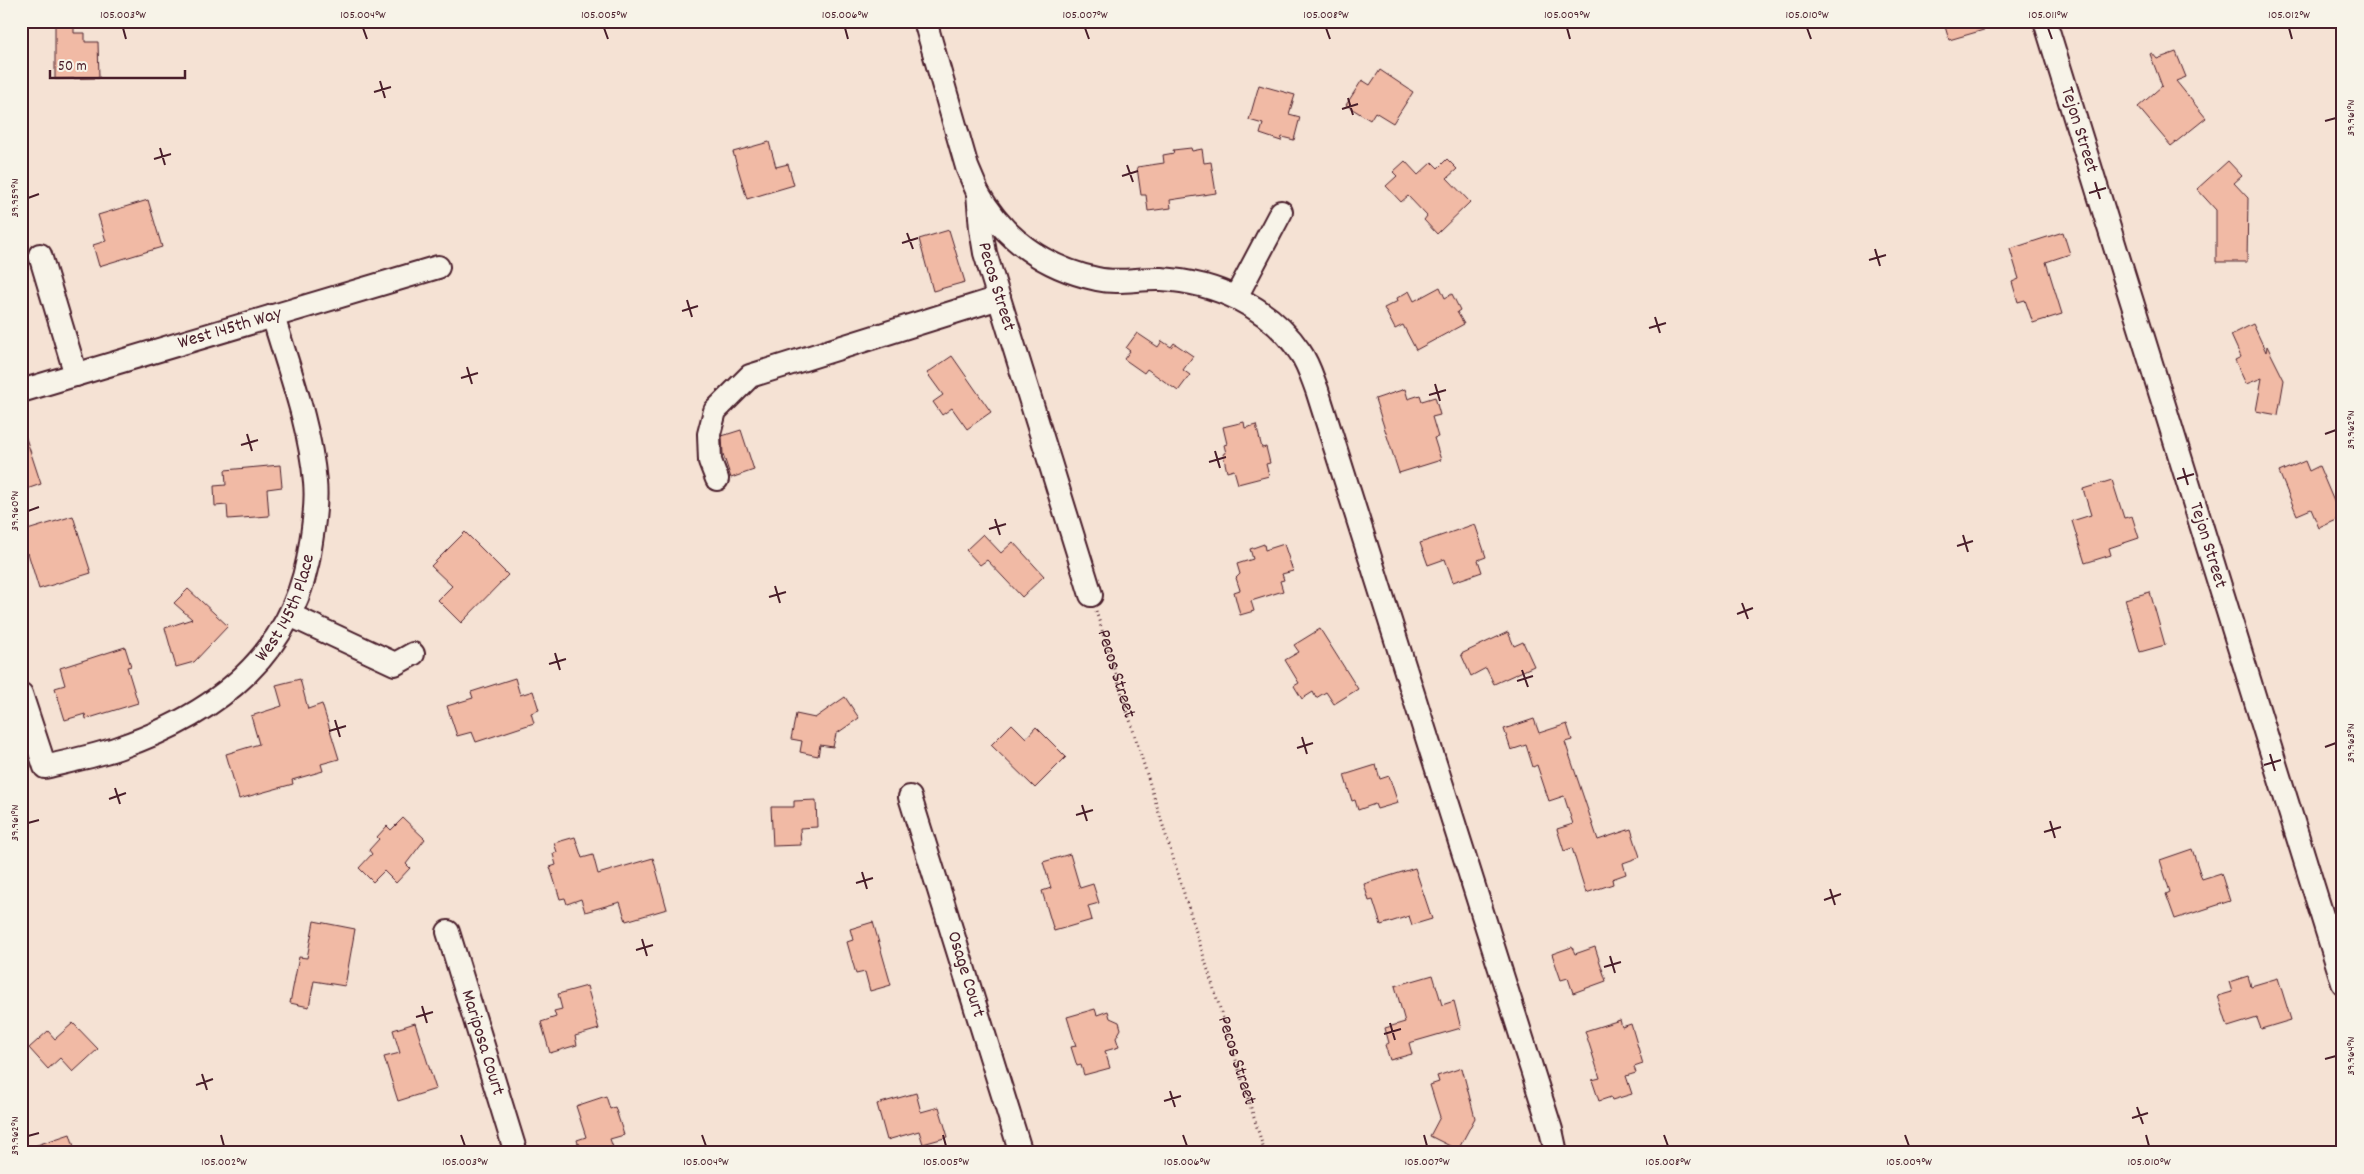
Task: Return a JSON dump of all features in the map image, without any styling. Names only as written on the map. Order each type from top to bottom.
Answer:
[{"type":"street","name":"Pecos Street","points":[[925,21],[967,167],[978,193],[995,220],[1019,244],[1047,262],[1070,272],[1111,281],[1160,279],[1193,282],[1236,297],[1252,306],[1282,330],[1300,353],[1318,390],[1548,1121],[1556,1153]]},
{"type":"street","name":"Tejon Street","points":[[2045,21],[2343,983]]},
{"type":"street","name":"Pecos Street","points":[[978,193],[985,253],[1091,595]]},
{"type":"street","points":[[1236,297],[1282,212]]},
{"type":"street","points":[[40,255],[76,375]]},
{"type":"street","name":"West 145th Way","points":[[21,391],[438,267]]},
{"type":"street","points":[[717,479],[710,461],[710,434],[716,411],[750,376],[999,298]]},
{"type":"street","name":"West 145th Place","points":[[21,694],[45,767],[117,748],[154,734],[202,708],[246,677],[271,646],[290,615],[302,585],[309,558],[316,483],[300,409],[274,316]]},
{"type":"street","points":[[290,615],[395,664],[413,654]]},
{"type":"street","name":"Osage Court","points":[[910,797],[1021,1153]]},
{"type":"street","name":"Mariposa Court","points":[[448,932],[516,1153]]},
{"type":"path","name":"Pecos Street","points":[[1091,595],[1265,1153]]},
{"type":"green space","points":[[21,837],[28,865],[21,884]]},
{"type":"building","points":[[1952,21],[2000,21],[2001,25],[1949,40],[1944,23]]},
{"type":"building","points":[[55,25],[74,25],[74,33],[85,33],[85,42],[98,42],[99,78],[55,79]]},
{"type":"building","points":[[2176,52],[2186,77],[2176,81],[2206,118],[2171,146],[2138,107],[2162,86],[2150,54],[2152,53],[2157,59]]},
{"type":"building","points":[[1380,70],[1413,92],[1393,123],[1375,112],[1370,120],[1346,105],[1362,80],[1370,85]]},
{"type":"building","points":[[1259,85],[1295,95],[1289,114],[1300,117],[1294,140],[1282,137],[1281,141],[1260,134],[1263,124],[1249,120]]},
{"type":"building","points":[[769,142],[776,167],[788,164],[794,185],[747,199],[733,152]]},
{"type":"building","points":[[1191,148],[1192,151],[1202,149],[1204,163],[1211,162],[1216,193],[1170,200],[1171,208],[1148,211],[1146,195],[1141,195],[1137,167],[1164,163],[1163,155],[1174,153],[1173,150]]},
{"type":"building","points":[[1447,159],[1457,169],[1447,178],[1470,202],[1437,234],[1424,220],[1427,216],[1408,196],[1401,202],[1386,186],[1397,176],[1393,172],[1405,161],[1418,175],[1432,162],[1438,168]]},
{"type":"building","points":[[2228,161],[2242,176],[2234,183],[2248,198],[2247,262],[2216,262],[2216,210],[2197,189]]},
{"type":"building","points":[[148,200],[162,247],[99,266],[93,245],[106,241],[98,215]]},
{"type":"building","points":[[949,230],[965,282],[933,291],[919,239]]},
{"type":"building","points":[[2063,232],[2070,254],[2046,262],[2062,314],[2033,323],[2025,300],[2018,302],[2012,282],[2019,279],[2010,249]]},
{"type":"building","points":[[1440,287],[1445,298],[1452,294],[1460,310],[1457,312],[1464,324],[1416,350],[1403,325],[1395,329],[1384,308],[1398,301],[1397,298],[1409,291],[1414,301]]},
{"type":"building","points":[[2253,324],[2266,352],[2267,346],[2284,380],[2278,415],[2256,411],[2262,378],[2246,384],[2235,360],[2241,357],[2231,335]]},
{"type":"building","points":[[1137,333],[1158,347],[1162,341],[1171,347],[1174,343],[1193,356],[1183,370],[1190,375],[1178,391],[1147,369],[1144,373],[1124,359],[1130,351],[1126,348]]},
{"type":"building","points":[[952,356],[991,412],[967,429],[952,408],[942,415],[933,402],[943,395],[927,373]]},
{"type":"building","points":[[1405,389],[1408,399],[1420,395],[1422,401],[1435,397],[1440,415],[1432,417],[1438,437],[1434,438],[1441,460],[1399,473],[1375,399]]},
{"type":"building","points":[[1244,422],[1245,428],[1256,425],[1262,448],[1266,447],[1270,463],[1266,464],[1269,476],[1238,484],[1234,470],[1227,472],[1223,454],[1226,453],[1224,445],[1227,444],[1223,427]]},
{"type":"building","points":[[741,430],[754,470],[731,478],[723,454],[722,436]]},
{"type":"building","points":[[24,432],[41,484],[21,491],[21,433]]},
{"type":"building","points":[[2305,461],[2309,471],[2319,466],[2341,518],[2319,528],[2311,509],[2297,515],[2279,472]]},
{"type":"building","points":[[280,465],[282,487],[267,489],[269,516],[228,519],[227,505],[215,506],[214,486],[226,485],[225,470]]},
{"type":"building","points":[[2112,480],[2124,518],[2132,516],[2139,538],[2109,548],[2111,555],[2085,563],[2072,521],[2091,515],[2083,489]]},
{"type":"building","points":[[73,516],[91,573],[39,589],[28,553],[21,555],[21,532]]},
{"type":"building","points":[[1475,524],[1486,557],[1478,560],[1482,572],[1453,582],[1445,559],[1428,565],[1420,543]]},
{"type":"building","points":[[465,532],[508,575],[461,623],[438,600],[452,586],[431,566]]},
{"type":"building","points":[[983,534],[1001,553],[1013,542],[1044,576],[1022,597],[987,560],[980,565],[966,550]]},
{"type":"building","points":[[1264,544],[1265,550],[1284,544],[1293,571],[1282,574],[1284,580],[1280,581],[1283,591],[1251,601],[1254,611],[1240,615],[1234,592],[1240,590],[1236,578],[1240,574],[1237,564],[1253,559],[1250,549]]},
{"type":"building","points":[[188,589],[228,626],[194,662],[176,667],[165,628],[192,619],[174,603]]},
{"type":"building","points":[[2150,592],[2165,645],[2140,652],[2125,599]]},
{"type":"building","points":[[1320,629],[1358,689],[1334,704],[1326,692],[1316,698],[1313,692],[1302,699],[1294,686],[1299,683],[1285,660],[1299,652],[1294,645]]},
{"type":"building","points":[[1508,632],[1514,646],[1523,642],[1534,666],[1494,684],[1486,668],[1471,676],[1461,654]]},
{"type":"building","points":[[125,647],[131,666],[127,667],[138,703],[86,719],[85,714],[65,720],[55,688],[65,685],[60,668]]},
{"type":"building","points":[[515,678],[520,695],[533,691],[539,710],[531,713],[534,723],[476,742],[472,732],[457,736],[447,706],[473,698],[471,692]]},
{"type":"building","points":[[300,679],[308,709],[322,704],[339,759],[321,764],[323,771],[292,780],[293,784],[239,799],[226,754],[259,744],[251,716],[282,706],[276,685]]},
{"type":"building","points":[[845,697],[859,718],[836,734],[833,747],[820,745],[818,756],[800,752],[802,741],[791,739],[796,714],[815,718]]},
{"type":"building","points":[[1534,719],[1539,733],[1567,724],[1572,740],[1565,742],[1598,840],[1631,829],[1640,857],[1623,863],[1626,874],[1612,879],[1613,884],[1586,893],[1572,848],[1564,851],[1557,829],[1573,824],[1564,796],[1549,801],[1537,765],[1533,767],[1526,745],[1511,750],[1504,729]]},
{"type":"building","points":[[1012,724],[1026,738],[1036,727],[1066,757],[1035,788],[991,745]]},
{"type":"building","points":[[1376,765],[1380,779],[1389,776],[1398,803],[1377,809],[1375,804],[1358,810],[1355,800],[1352,801],[1344,775]]},
{"type":"building","points":[[816,800],[817,827],[800,828],[801,845],[773,846],[771,807],[794,807],[794,801]]},
{"type":"building","points":[[403,818],[425,839],[406,864],[410,868],[396,883],[384,871],[373,882],[359,868],[372,854],[369,850],[379,839],[377,837],[387,826],[391,830]]},
{"type":"building","points":[[575,837],[582,858],[593,855],[598,874],[653,858],[667,909],[626,921],[620,902],[585,912],[581,899],[567,904],[565,898],[560,899],[550,867],[556,865],[553,854],[557,852],[554,843]]},
{"type":"building","points":[[2192,849],[2202,879],[2221,873],[2230,901],[2175,919],[2166,894],[2170,892],[2160,860]]},
{"type":"building","points":[[1070,854],[1080,888],[1093,884],[1099,903],[1088,906],[1092,920],[1054,931],[1042,891],[1051,888],[1043,862]]},
{"type":"building","points":[[1415,868],[1432,919],[1412,925],[1409,916],[1381,925],[1373,900],[1369,901],[1364,884]]},
{"type":"building","points":[[314,921],[355,929],[345,986],[314,981],[309,1007],[290,1003],[299,957],[307,958]]},
{"type":"building","points":[[873,922],[891,985],[870,991],[865,972],[856,974],[847,942],[853,940],[850,929]]},
{"type":"building","points":[[1572,947],[1575,954],[1595,947],[1606,981],[1573,993],[1568,978],[1561,980],[1552,954]]},
{"type":"building","points":[[1433,975],[1442,1005],[1454,1001],[1461,1028],[1409,1043],[1412,1054],[1390,1060],[1385,1045],[1389,1043],[1385,1028],[1405,1022],[1395,986]]},
{"type":"building","points":[[2248,976],[2251,986],[2278,978],[2291,1020],[2261,1029],[2257,1018],[2228,1027],[2218,996],[2232,992],[2229,982]]},
{"type":"building","points":[[587,986],[599,1029],[575,1036],[577,1045],[550,1053],[541,1022],[556,1017],[554,1011],[562,1009],[558,994]]},
{"type":"building","points":[[1095,1009],[1097,1015],[1108,1011],[1110,1018],[1119,1022],[1121,1029],[1116,1038],[1119,1047],[1105,1051],[1110,1068],[1084,1075],[1081,1065],[1077,1066],[1071,1047],[1076,1046],[1067,1017]]},
{"type":"building","points":[[1620,1020],[1622,1027],[1631,1024],[1643,1064],[1634,1067],[1636,1073],[1626,1076],[1632,1094],[1612,1100],[1611,1097],[1599,1101],[1592,1080],[1600,1078],[1585,1031]]},
{"type":"building","points":[[73,1023],[98,1049],[73,1072],[60,1058],[48,1069],[29,1048],[48,1031],[55,1039]]},
{"type":"building","points":[[415,1023],[436,1089],[398,1101],[384,1057],[400,1053],[393,1030]]},
{"type":"building","points":[[1462,1068],[1475,1118],[1458,1150],[1430,1136],[1440,1117],[1430,1085],[1439,1082],[1437,1076]]},
{"type":"building","points":[[916,1093],[921,1112],[939,1107],[948,1137],[923,1144],[919,1131],[887,1140],[877,1104]]},
{"type":"building","points":[[606,1096],[610,1109],[615,1107],[624,1135],[610,1139],[615,1153],[581,1153],[577,1140],[586,1137],[576,1106]]},
{"type":"building","points":[[70,1134],[76,1153],[22,1153],[22,1150]]}]
